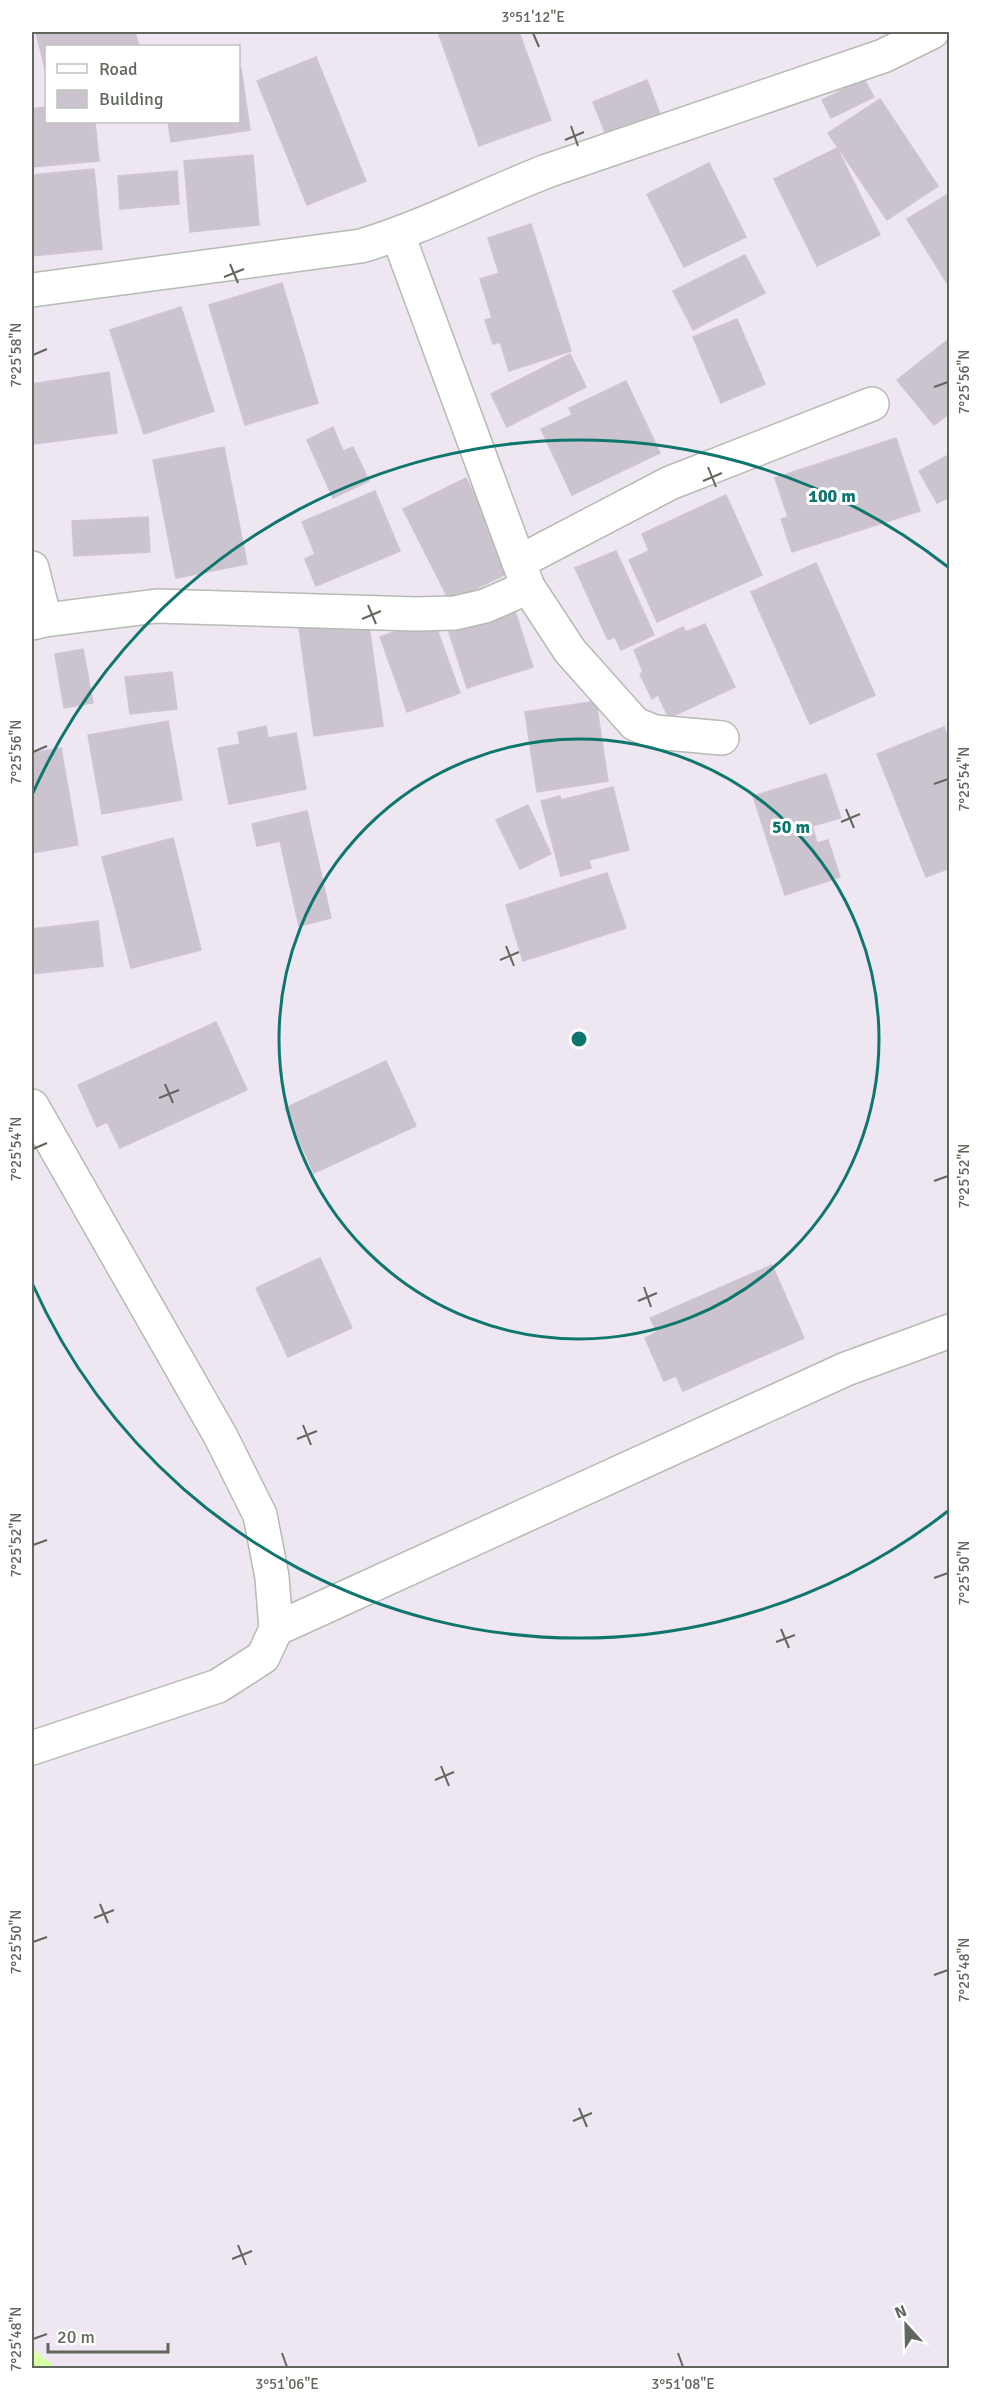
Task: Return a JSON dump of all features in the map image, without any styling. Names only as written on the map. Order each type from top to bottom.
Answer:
[{"type":"street","points":[[32,290],[361,246],[398,235],[547,171],[883,56],[932,32]]},
{"type":"street","points":[[398,235],[524,575],[570,651],[634,724],[655,732],[722,738]]},
{"type":"street","points":[[32,568],[38,622],[158,606],[416,614],[455,613],[484,606],[524,575],[670,483],[872,404]]},
{"type":"street","points":[[32,1106],[220,1437],[260,1515],[272,1577],[276,1629],[263,1657],[218,1686],[32,1748]]},
{"type":"street","points":[[276,1629],[846,1369],[950,1330]]},
{"type":"building","points":[[36,32],[135,32],[139,45],[45,45],[45,69]]},
{"type":"building","points":[[438,32],[519,32],[551,120],[479,146]]},
{"type":"building","points":[[316,57],[366,181],[307,205],[257,81]]},
{"type":"building","points":[[241,68],[250,130],[171,142],[168,123],[240,123]]},
{"type":"building","points":[[864,79],[874,97],[831,118],[822,100]]},
{"type":"building","points":[[647,80],[660,114],[606,135],[593,102]]},
{"type":"building","points":[[880,99],[938,186],[887,220],[828,133]]},
{"type":"building","points":[[45,107],[45,123],[95,123],[99,161],[32,167],[32,109]]},
{"type":"building","points":[[837,148],[880,235],[817,266],[774,179]]},
{"type":"building","points":[[253,155],[259,225],[190,232],[184,161]]},
{"type":"building","points":[[709,163],[746,237],[684,267],[647,194]]},
{"type":"building","points":[[94,169],[102,249],[32,256],[32,175]]},
{"type":"building","points":[[177,171],[179,204],[120,209],[118,176]]},
{"type":"building","points":[[950,193],[950,281],[947,283],[907,219]]},
{"type":"building","points":[[531,224],[571,351],[509,371],[500,342],[493,344],[485,320],[492,318],[480,279],[499,273],[488,238]]},
{"type":"building","points":[[745,255],[765,293],[693,330],[673,291]]},
{"type":"building","points":[[282,283],[318,403],[245,425],[209,305]]},
{"type":"building","points":[[181,307],[214,411],[144,434],[110,330]]},
{"type":"building","points":[[737,319],[765,384],[721,403],[693,337]]},
{"type":"building","points":[[950,338],[950,413],[934,425],[897,380]]},
{"type":"building","points":[[570,354],[586,387],[507,427],[491,394]]},
{"type":"building","points":[[109,372],[117,433],[35,444],[32,421],[32,384]]},
{"type":"building","points":[[626,381],[660,453],[572,495],[541,429],[572,415],[569,408]]},
{"type":"building","points":[[333,427],[343,451],[353,447],[369,481],[333,498],[307,440]]},
{"type":"building","points":[[896,438],[920,511],[792,552],[781,519],[788,517],[775,478]]},
{"type":"building","points":[[224,447],[247,564],[176,578],[153,460]]},
{"type":"building","points":[[950,454],[950,497],[937,503],[919,471]]},
{"type":"building","points":[[466,478],[512,571],[450,602],[403,509]]},
{"type":"building","points":[[375,491],[400,551],[316,586],[305,559],[315,554],[302,522]]},
{"type":"building","points":[[726,495],[762,575],[657,622],[629,560],[649,551],[642,534]]},
{"type":"building","points":[[148,517],[150,552],[74,556],[72,521]]},
{"type":"building","points":[[616,551],[654,635],[621,650],[615,637],[608,640],[575,568]]},
{"type":"building","points":[[816,563],[875,695],[810,724],[751,592]]},
{"type":"building","points":[[512,602],[533,667],[467,688],[446,623]]},
{"type":"building","points":[[433,618],[460,693],[407,712],[380,637]]},
{"type":"building","points":[[368,619],[383,726],[314,736],[299,628]]},
{"type":"building","points":[[705,624],[735,687],[669,718],[658,695],[652,699],[640,674],[643,672],[634,650],[683,627],[686,632]]},
{"type":"building","points":[[83,649],[93,703],[64,708],[55,654]]},
{"type":"building","points":[[172,672],[177,709],[130,714],[125,677]]},
{"type":"building","points":[[596,701],[608,781],[537,792],[525,712]]},
{"type":"building","points":[[168,721],[182,800],[102,814],[88,735]]},
{"type":"building","points":[[266,726],[268,738],[296,733],[306,789],[229,804],[218,748],[240,744],[238,732]]},
{"type":"building","points":[[944,727],[950,742],[950,868],[926,877],[877,754]]},
{"type":"building","points":[[61,748],[78,845],[32,853],[32,753]]},
{"type":"building","points":[[826,774],[841,818],[812,826],[817,843],[828,840],[840,877],[785,895],[753,796]]},
{"type":"building","points":[[613,787],[629,850],[589,860],[591,868],[561,876],[541,801],[560,796],[561,800]]},
{"type":"building","points":[[528,805],[551,854],[520,869],[496,820]]},
{"type":"building","points":[[307,811],[331,918],[299,926],[280,841],[257,846],[252,824]]},
{"type":"building","points":[[173,838],[201,950],[131,968],[102,857]]},
{"type":"building","points":[[607,873],[626,928],[523,961],[506,905]]},
{"type":"building","points":[[98,921],[103,966],[32,974],[32,929]]},
{"type":"building","points":[[216,1022],[247,1090],[120,1148],[107,1122],[97,1127],[78,1085]]},
{"type":"building","points":[[386,1061],[416,1126],[314,1173],[285,1108]]},
{"type":"building","points":[[320,1258],[352,1328],[288,1357],[256,1288]]},
{"type":"building","points":[[772,1265],[804,1338],[683,1391],[676,1376],[664,1381],[645,1338],[657,1332],[650,1318]]},
{"type":"waterway","points":[[32,2356],[47,2368]]}]
